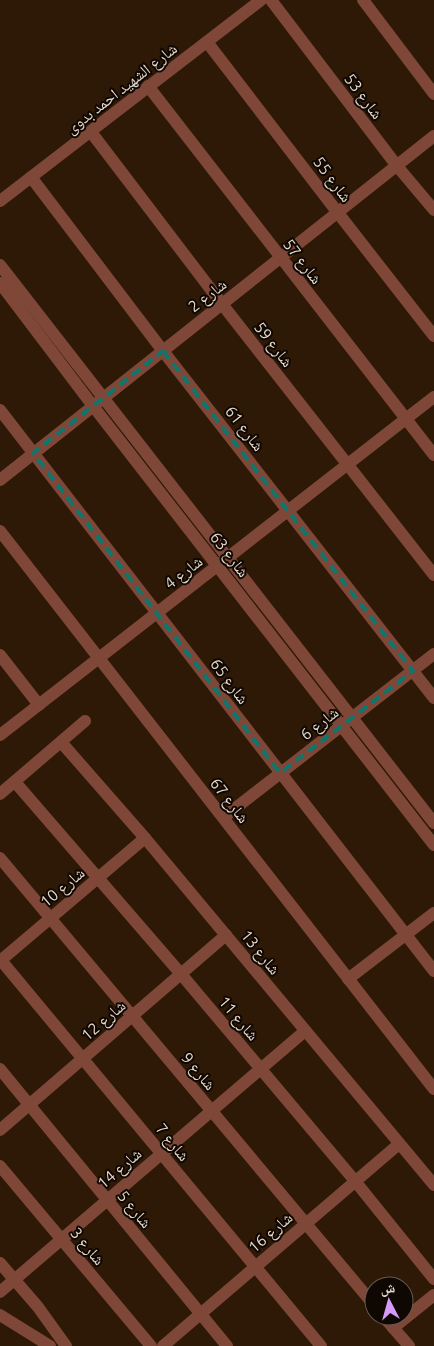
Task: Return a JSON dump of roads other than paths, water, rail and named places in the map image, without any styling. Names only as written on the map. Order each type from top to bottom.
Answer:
[{"type":"street","name":"شارع الشهيد احمد بدوى","points":[[0,200],[261,0]]},
{"type":"street","name":"شارع 53","points":[[270,0],[397,166],[434,210]]},
{"type":"street","points":[[363,0],[434,94]]},
{"type":"street","name":"شارع 55","points":[[207,42],[434,336]]},
{"type":"street","name":"شارع 57","points":[[148,86],[434,455]]},
{"type":"street","name":"شارع 59","points":[[91,132],[222,304],[434,575]]},
{"type":"street","name":"شارع 2","points":[[0,480],[434,136]]},
{"type":"street","name":"شارع 61","points":[[30,178],[434,698]]},
{"type":"street","name":"شارع 63","points":[[1,274],[104,397],[223,562],[347,722],[434,845]]},
{"type":"street","name":"شارع 63","points":[[1,274],[93,406],[223,562]]},
{"type":"street","name":"شارع 4","points":[[0,735],[434,397]]},
{"type":"street","name":"شارع 65","points":[[0,410],[434,971]]},
{"type":"street","name":"شارع 67","points":[[0,531],[434,1089]]},
{"type":"street","name":"شارع 6","points":[[224,817],[434,654]]},
{"type":"street","points":[[0,655],[39,705]]},
{"type":"street","points":[[0,794],[85,721]]},
{"type":"street","name":"شارع 63","points":[[347,722],[434,823]]},
{"type":"street","name":"شارع 13","points":[[61,742],[145,838],[434,1186]]},
{"type":"street","name":"شارع 11","points":[[15,782],[182,974],[355,1181],[434,1279]]},
{"type":"street","name":"شارع 10","points":[[0,960],[145,838]]},
{"type":"street","name":"شارع 9","points":[[0,858],[364,1293]]},
{"type":"street","points":[[348,979],[434,914]]},
{"type":"street","name":"شارع 12","points":[[0,1130],[226,936]]},
{"type":"street","name":"شارع 7","points":[[0,960],[321,1346]]},
{"type":"street","name":"شارع 14","points":[[0,1292],[304,1031]]},
{"type":"street","name":"شارع 5","points":[[0,1069],[227,1346]]},
{"type":"street","name":"شارع 16","points":[[163,1346],[399,1144]]},
{"type":"street","name":"شارع 3","points":[[0,1166],[151,1346]]},
{"type":"street","points":[[0,1263],[38,1308],[66,1346]]},
{"type":"street","points":[[409,1346],[393,1328],[434,1295]]},
{"type":"street","points":[[0,1315],[50,1346]]}]
